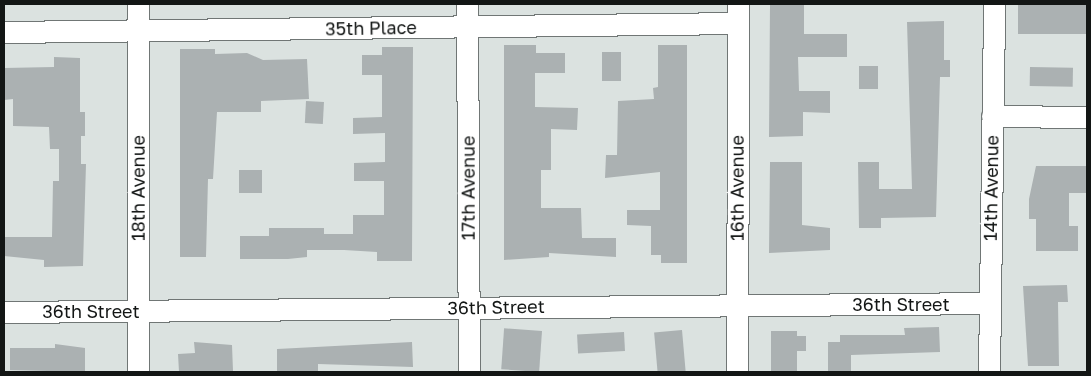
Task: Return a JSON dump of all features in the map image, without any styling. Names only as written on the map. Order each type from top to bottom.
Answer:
[{"type":"street","name":"18th Avenue","points":[[138,4],[138,372]]},
{"type":"street","name":"17th Avenue","points":[[467,4],[468,372]]},
{"type":"street","name":"14th Avenue","points":[[989,372],[994,4]]},
{"type":"street","name":"35th Place","points":[[4,32],[467,26],[738,13]]},
{"type":"street","name":"16th Avenue","points":[[737,372],[738,13]]},
{"type":"street","points":[[992,116],[1087,117]]},
{"type":"street","name":"36th Street","points":[[4,312],[989,303]]},
{"type":"building","points":[[770,4],[804,4],[804,34],[847,34],[847,57],[798,57],[799,91],[830,91],[830,113],[803,112],[803,136],[769,137]]},
{"type":"building","points":[[1018,4],[1086,4],[1086,34],[1018,34]]},
{"type":"building","points":[[944,21],[944,60],[950,60],[950,77],[940,77],[936,217],[881,218],[881,228],[859,228],[858,162],[879,162],[879,189],[912,189],[907,22]]},
{"type":"building","points":[[504,45],[536,45],[536,53],[565,53],[565,73],[535,73],[535,107],[578,108],[577,130],[551,129],[551,170],[541,170],[541,208],[581,208],[582,238],[616,238],[616,257],[549,253],[549,257],[504,260]]},
{"type":"building","points":[[658,45],[687,45],[687,263],[661,263],[661,255],[651,255],[651,226],[627,225],[627,210],[660,210],[660,172],[605,178],[606,155],[617,155],[618,101],[654,99],[653,88],[658,87]]},
{"type":"building","points":[[382,47],[413,47],[412,261],[377,261],[377,252],[344,250],[307,250],[307,257],[288,259],[240,259],[240,236],[269,236],[269,228],[324,228],[324,234],[353,234],[353,215],[384,215],[384,181],[354,181],[354,163],[385,162],[385,133],[353,134],[353,118],[382,117],[382,75],[362,75],[362,55],[382,55]]},
{"type":"building","points":[[180,49],[215,49],[215,54],[247,53],[263,60],[307,59],[309,99],[261,101],[261,112],[217,112],[213,179],[208,179],[206,257],[180,257]]},
{"type":"building","points":[[602,52],[621,52],[621,81],[602,81]]},
{"type":"building","points":[[54,57],[80,58],[80,112],[85,112],[85,136],[81,136],[81,164],[86,164],[83,266],[44,267],[44,260],[4,256],[4,237],[52,237],[53,181],[59,181],[59,149],[50,149],[49,127],[13,126],[13,99],[4,100],[4,68],[54,67]]},
{"type":"building","points":[[859,66],[878,66],[878,89],[859,89]]},
{"type":"building","points":[[1030,67],[1073,68],[1073,87],[1030,86]]},
{"type":"building","points":[[306,101],[324,102],[323,124],[305,123]]},
{"type":"building","points":[[770,162],[802,162],[802,225],[830,228],[830,250],[769,253]]},
{"type":"building","points":[[1036,166],[1087,166],[1087,193],[1069,193],[1069,226],[1078,226],[1078,251],[1036,251],[1036,219],[1029,219],[1029,199]]},
{"type":"building","points":[[239,170],[262,170],[262,193],[239,193]]},
{"type":"building","points":[[1067,285],[1068,302],[1058,302],[1059,366],[1028,366],[1023,286]]},
{"type":"building","points":[[939,327],[940,352],[851,355],[851,372],[828,372],[828,342],[840,342],[840,335],[905,335],[904,328]]},
{"type":"building","points":[[504,328],[542,331],[539,372],[501,369]]},
{"type":"building","points":[[682,330],[686,372],[658,372],[654,332]]},
{"type":"building","points":[[771,331],[797,331],[797,336],[806,336],[806,351],[797,351],[797,372],[771,372]]},
{"type":"building","points":[[624,332],[625,351],[578,353],[577,334]]},
{"type":"building","points":[[194,342],[232,345],[233,371],[179,372],[178,354],[195,353]]},
{"type":"building","points":[[412,342],[413,367],[318,364],[318,372],[277,372],[277,349]]},
{"type":"building","points":[[55,344],[85,348],[85,372],[10,370],[10,348],[55,348]]}]
